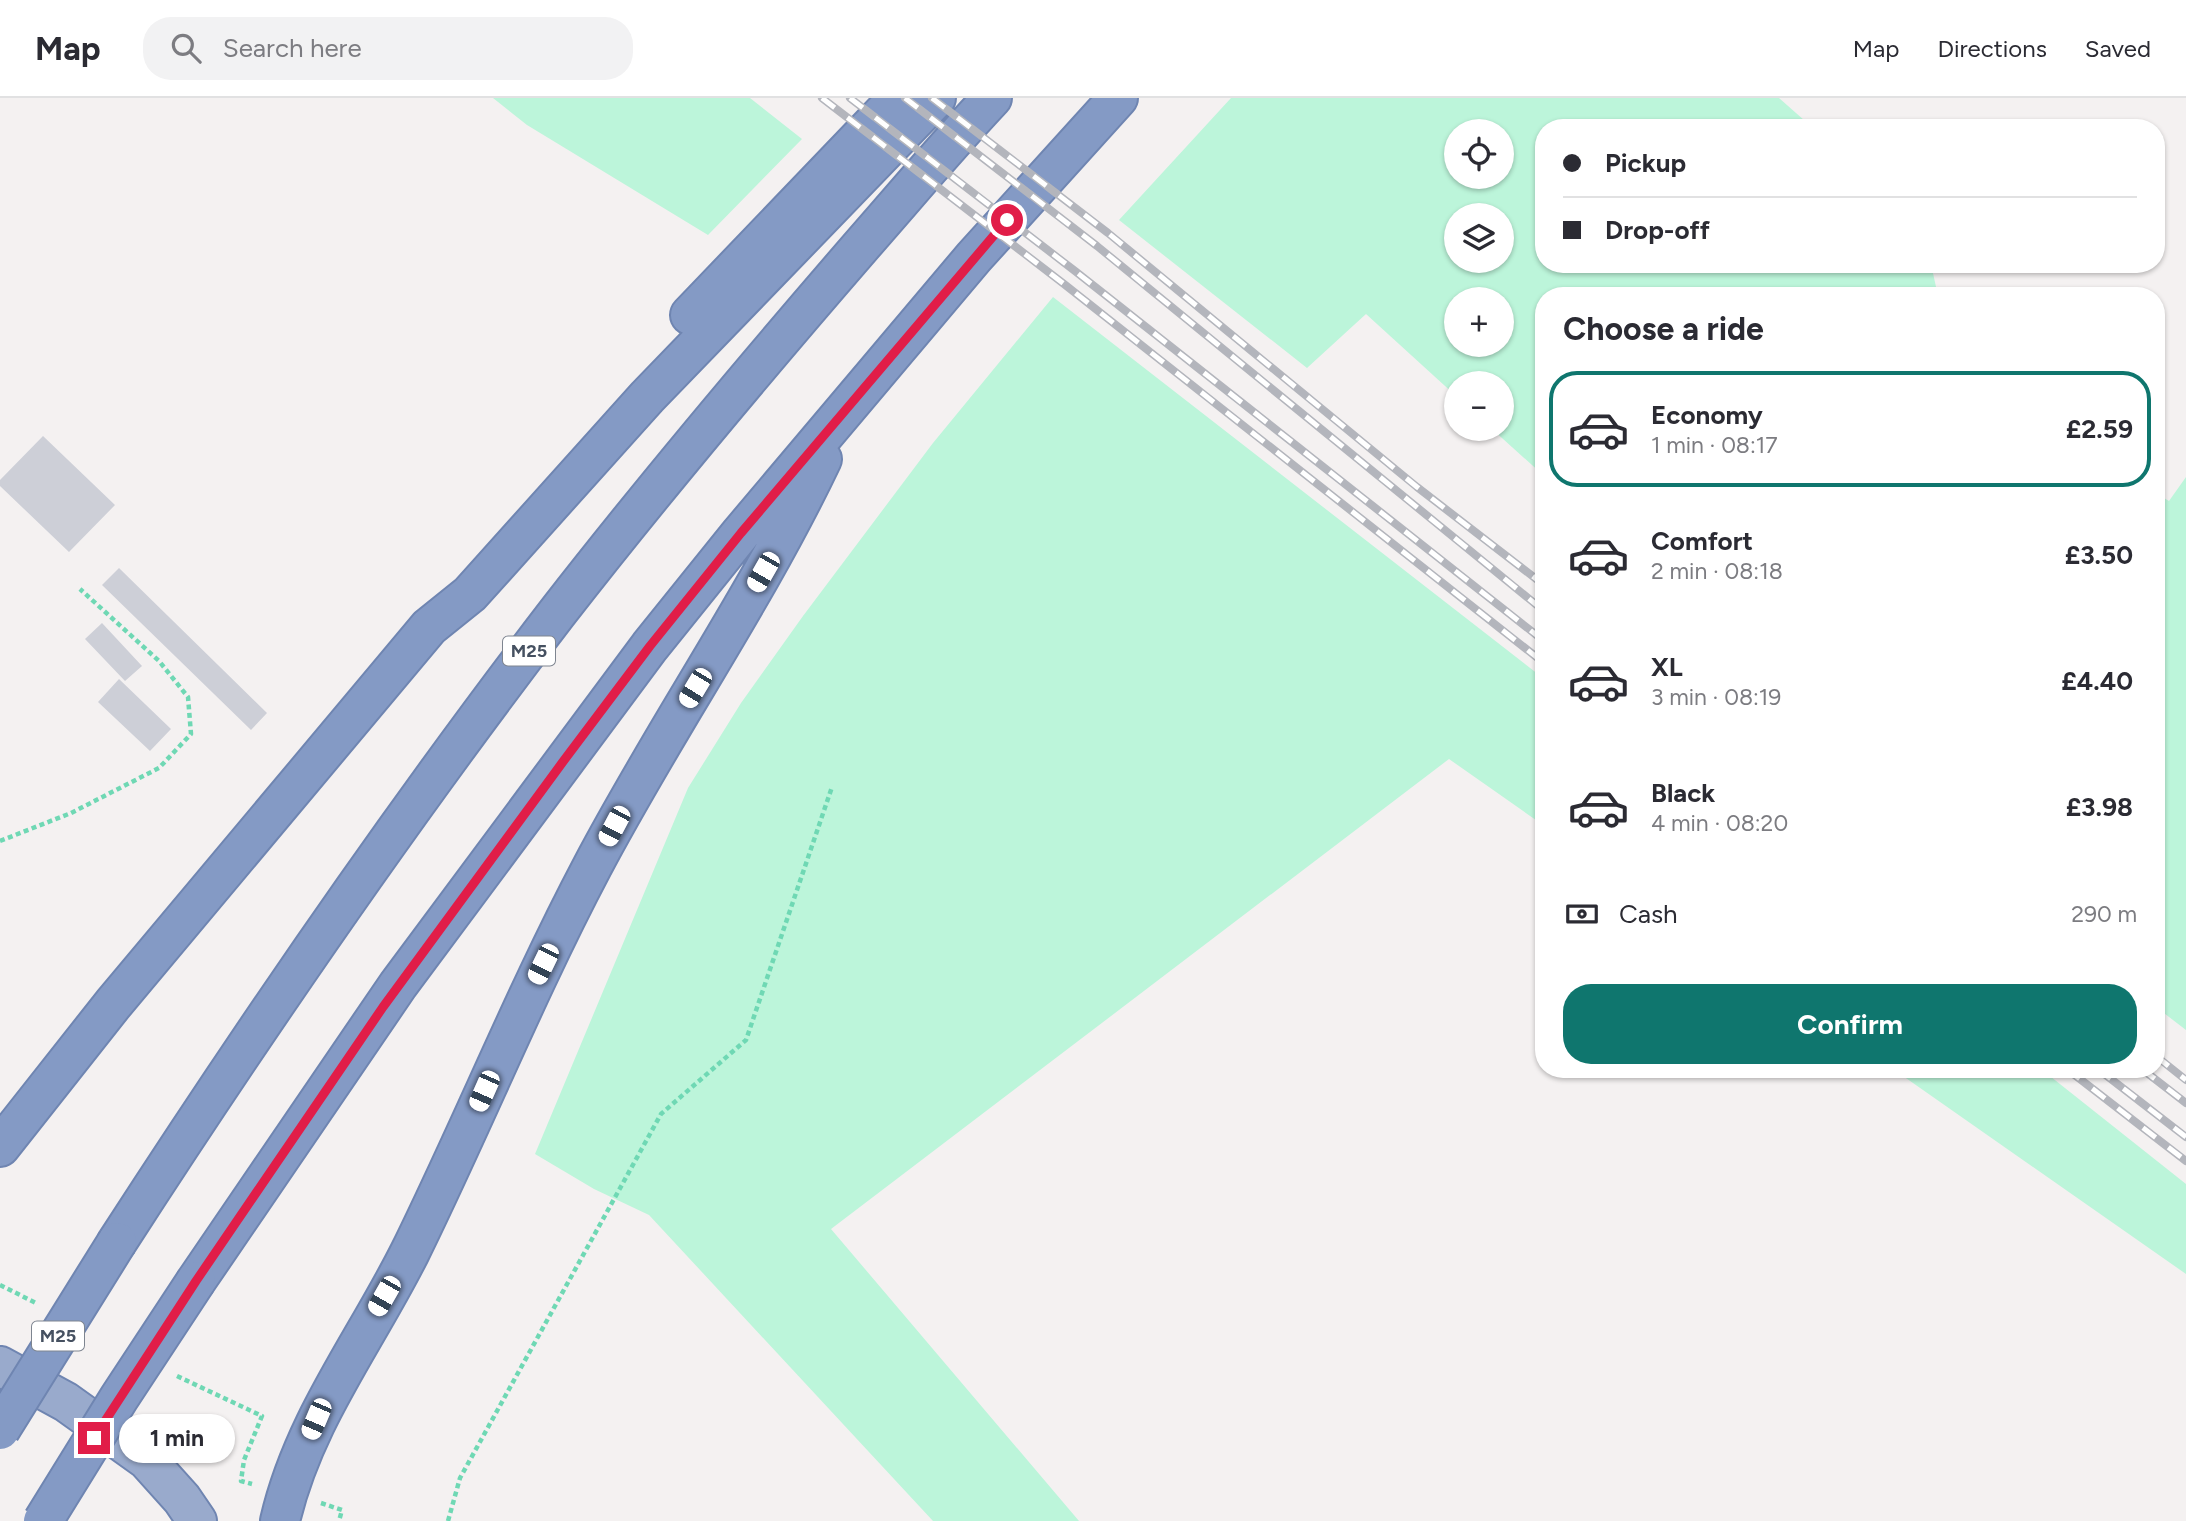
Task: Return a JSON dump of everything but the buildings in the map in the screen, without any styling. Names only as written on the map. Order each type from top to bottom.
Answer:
[{"type":"highway","points":[[429,627],[451,586],[605,405],[898,98]]},
{"type":"highway","points":[[0,1147],[113,1004],[429,627],[470,594],[648,397],[936,98]]},
{"type":"highway","name":"M25","points":[[0,1430],[202,1111],[309,955],[475,724],[558,613],[740,387],[992,98]]},
{"type":"highway","points":[[43,1521],[196,1281],[398,985],[650,646],[847,406],[974,257],[1118,98]]},
{"type":"highway","points":[[280,1521],[292,1475],[316,1419],[408,1255],[558,933],[637,784],[790,526],[847,406]]},
{"type":"highway","points":[[0,1366],[66,1402],[147,1461],[182,1499],[197,1521]]},
{"type":"path","points":[[0,841],[71,813],[159,768],[191,734],[188,697],[159,661],[80,589]]},
{"type":"path","points":[[448,1521],[460,1478],[661,1114],[746,1040],[832,787]]},
{"type":"path","points":[[241,1481],[247,1483]]},
{"type":"path","points":[[325,1504],[342,1510],[340,1521]]},
{"type":"green space","points":[[493,98],[750,98],[802,139],[708,235],[527,125]]},
{"type":"green space","points":[[1231,98],[1779,98],[1803,119],[1535,119],[1535,273],[1933,273],[1936,287],[1535,287],[1535,468],[1505,441],[1514,441],[1514,371],[1444,371],[1444,385],[1366,314],[1307,368],[1119,220]]},
{"type":"green space","points":[[1053,297],[1535,672],[1535,819],[1449,759],[831,1229],[1079,1521],[933,1521],[649,1215],[594,1189],[535,1154],[688,788],[741,703],[933,443]]},
{"type":"green space","points":[[2186,477],[2186,1030],[2165,1014],[2165,499],[2169,501]]},
{"type":"green space","points":[[1906,1078],[2052,1078],[2186,1184],[2186,1274]]},
{"type":"railway","points":[[822,98],[1064,284],[1535,656]]},
{"type":"railway","points":[[850,98],[1075,271],[1535,634]]},
{"type":"railway","points":[[905,98],[1097,246],[1535,604]]},
{"type":"railway","points":[[932,98],[1108,233],[1417,487],[1535,578]]},
{"type":"railway","points":[[2165,1063],[2186,1080]]},
{"type":"railway","points":[[2079,1078],[2186,1161]]},
{"type":"railway","points":[[2110,1078],[2186,1137]]},
{"type":"railway","points":[[2154,1078],[2186,1103]]},
{"type":"route","points":[[94,1438],[196,1281],[383,1007],[562,763],[650,646],[741,533],[1007,220]]}]
